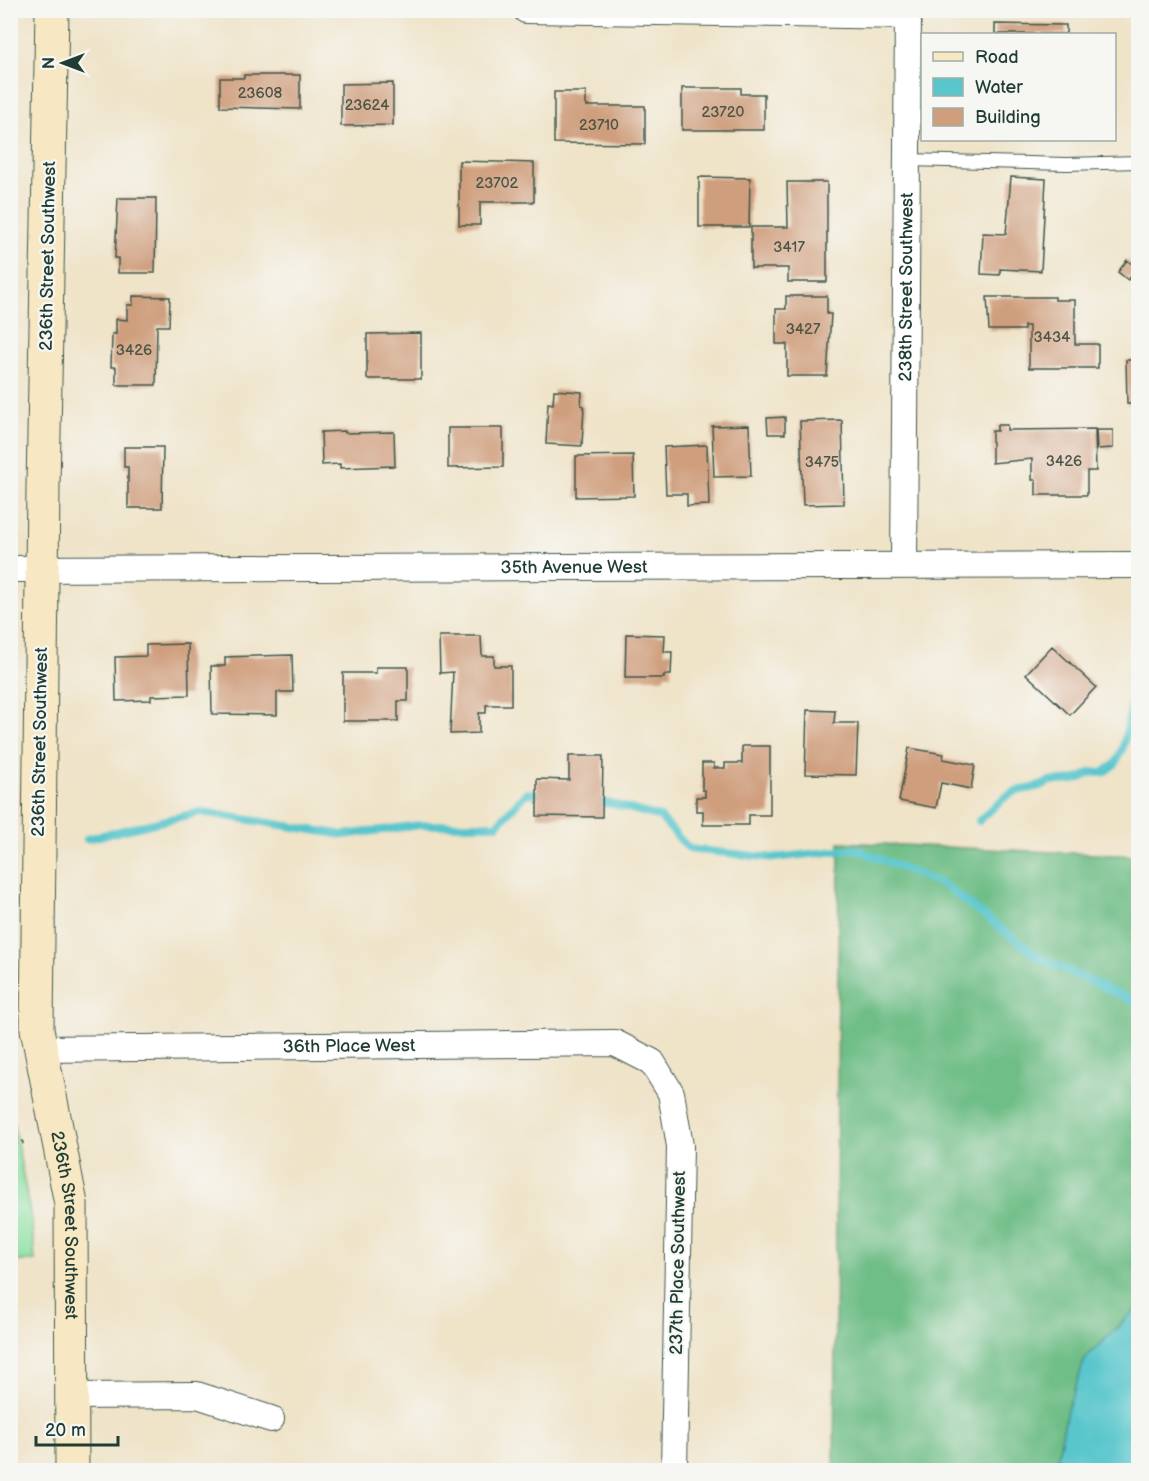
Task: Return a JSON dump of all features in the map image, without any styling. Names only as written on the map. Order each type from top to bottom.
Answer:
[{"type":"street","name":"236th Street Southwest","points":[[52,10],[26,568],[40,1049],[71,1204],[74,1396],[72,1470]]},
{"type":"street","points":[[526,10],[908,13]]},
{"type":"street","name":"238th Street Southwest","points":[[904,565],[908,13]]},
{"type":"street","name":"35th Avenue West","points":[[26,568],[1138,565]]},
{"type":"street","name":"36th Place West","points":[[40,1049],[615,1043],[652,1062]]},
{"type":"street","name":"237th Place Southwest","points":[[652,1062],[671,1093],[680,1146],[674,1470]]},
{"type":"street","points":[[74,1396],[197,1395],[271,1419]]},
{"type":"lane","points":[[908,160],[1067,164],[1138,162]]},
{"type":"path","points":[[10,1143],[28,1142]]},
{"type":"green space","points":[[839,842],[1138,856],[1138,1307],[1085,1359],[1067,1410],[1055,1470],[834,1470]]},
{"type":"green space","points":[[10,1105],[32,1224],[35,1261],[11,1261]]},
{"type":"water","points":[[1138,1307],[1138,1470],[1055,1470],[1067,1410],[1085,1359]]},
{"type":"building","points":[[995,24],[1066,25],[1066,33],[995,33]]},
{"type":"building","points":[[244,75],[300,75],[300,109],[220,107],[220,78],[244,78]]},
{"type":"building","points":[[393,83],[393,125],[341,126],[341,84]]},
{"type":"building","points":[[682,88],[741,88],[741,94],[764,94],[764,130],[682,130]]},
{"type":"building","points":[[554,92],[586,92],[586,106],[645,106],[645,144],[554,143]]},
{"type":"building","points":[[459,161],[534,163],[534,202],[480,202],[480,225],[459,225]]},
{"type":"building","points":[[699,177],[750,178],[749,227],[699,227]]},
{"type":"building","points":[[1011,177],[1046,179],[1041,271],[1000,269],[1000,275],[981,274],[983,233],[1006,234]]},
{"type":"building","points":[[787,182],[827,182],[827,282],[788,282],[788,268],[751,268],[751,227],[788,227]]},
{"type":"building","points":[[118,198],[156,198],[155,273],[118,273],[118,258],[115,258]]},
{"type":"building","points":[[1127,260],[1137,268],[1128,280],[1118,272]]},
{"type":"building","points":[[133,296],[170,297],[169,326],[157,326],[156,385],[116,385],[116,367],[111,367],[112,334],[116,334],[116,319],[127,320],[127,305],[133,305]]},
{"type":"building","points":[[786,296],[827,296],[827,314],[831,314],[827,376],[787,376],[787,344],[776,344],[776,309],[786,309]]},
{"type":"building","points":[[987,297],[1055,297],[1055,300],[1075,300],[1075,344],[1098,344],[1098,368],[1029,368],[1029,326],[1024,326],[1024,330],[989,330]]},
{"type":"building","points":[[421,333],[421,379],[367,379],[367,334]]},
{"type":"building","points":[[1126,360],[1138,360],[1138,404],[1127,404]]},
{"type":"building","points":[[554,390],[582,392],[581,405],[584,406],[582,446],[546,444],[548,403],[553,404]]},
{"type":"building","points":[[785,417],[785,434],[768,434],[767,418]]},
{"type":"building","points":[[842,420],[844,504],[803,505],[800,421]]},
{"type":"building","points":[[749,425],[751,476],[714,477],[712,426]]},
{"type":"building","points":[[997,425],[1007,425],[1007,430],[1095,429],[1096,471],[1087,471],[1087,495],[1036,495],[1036,480],[1032,480],[1032,459],[992,463],[992,431],[997,431]]},
{"type":"building","points":[[448,428],[503,428],[503,467],[448,468]]},
{"type":"building","points":[[1096,430],[1113,430],[1113,448],[1097,449]]},
{"type":"building","points":[[345,431],[345,433],[394,432],[395,466],[340,468],[340,464],[322,465],[321,432]]},
{"type":"building","points":[[707,445],[709,505],[687,506],[687,494],[666,494],[664,447]]},
{"type":"building","points":[[124,447],[163,447],[162,508],[128,508],[128,467],[124,467]]},
{"type":"building","points":[[633,455],[634,496],[576,497],[576,456]]},
{"type":"building","points":[[626,634],[665,635],[664,652],[672,652],[671,675],[664,675],[664,678],[625,678]]},
{"type":"building","points":[[439,636],[481,636],[482,656],[494,656],[494,666],[511,666],[511,705],[486,705],[486,713],[479,713],[479,733],[450,734],[453,672],[440,673]]},
{"type":"building","points":[[188,644],[189,695],[151,696],[151,700],[116,701],[115,657],[146,656],[146,645]]},
{"type":"building","points":[[1052,646],[1096,687],[1070,715],[1026,674]]},
{"type":"building","points":[[292,655],[293,692],[277,692],[277,715],[212,714],[211,666],[225,666],[225,657]]},
{"type":"building","points":[[376,667],[408,667],[408,701],[398,701],[398,721],[343,721],[343,673],[376,673]]},
{"type":"building","points":[[807,710],[835,711],[834,723],[858,723],[856,775],[805,774]]},
{"type":"building","points":[[742,746],[770,746],[770,815],[749,815],[749,825],[703,825],[703,811],[696,811],[696,797],[705,797],[705,790],[702,790],[702,763],[714,763],[714,768],[725,768],[725,763],[742,763]]},
{"type":"building","points":[[909,748],[944,754],[943,759],[975,765],[971,789],[941,783],[936,808],[899,801]]},
{"type":"building","points":[[569,756],[603,756],[602,817],[537,816],[537,779],[569,780]]},
{"type":"waterway","points":[[979,821],[999,802],[1016,791],[1041,786],[1049,781],[1076,779],[1091,772],[1103,773],[1116,763],[1123,747],[1132,705],[1138,701]]},
{"type":"waterway","points":[[87,839],[200,812],[344,835],[420,825],[497,825],[526,793],[546,795]]},
{"type":"waterway","points":[[592,801],[613,804],[660,817],[689,849],[774,858],[856,849],[944,885],[1040,958],[1138,1003]]}]
